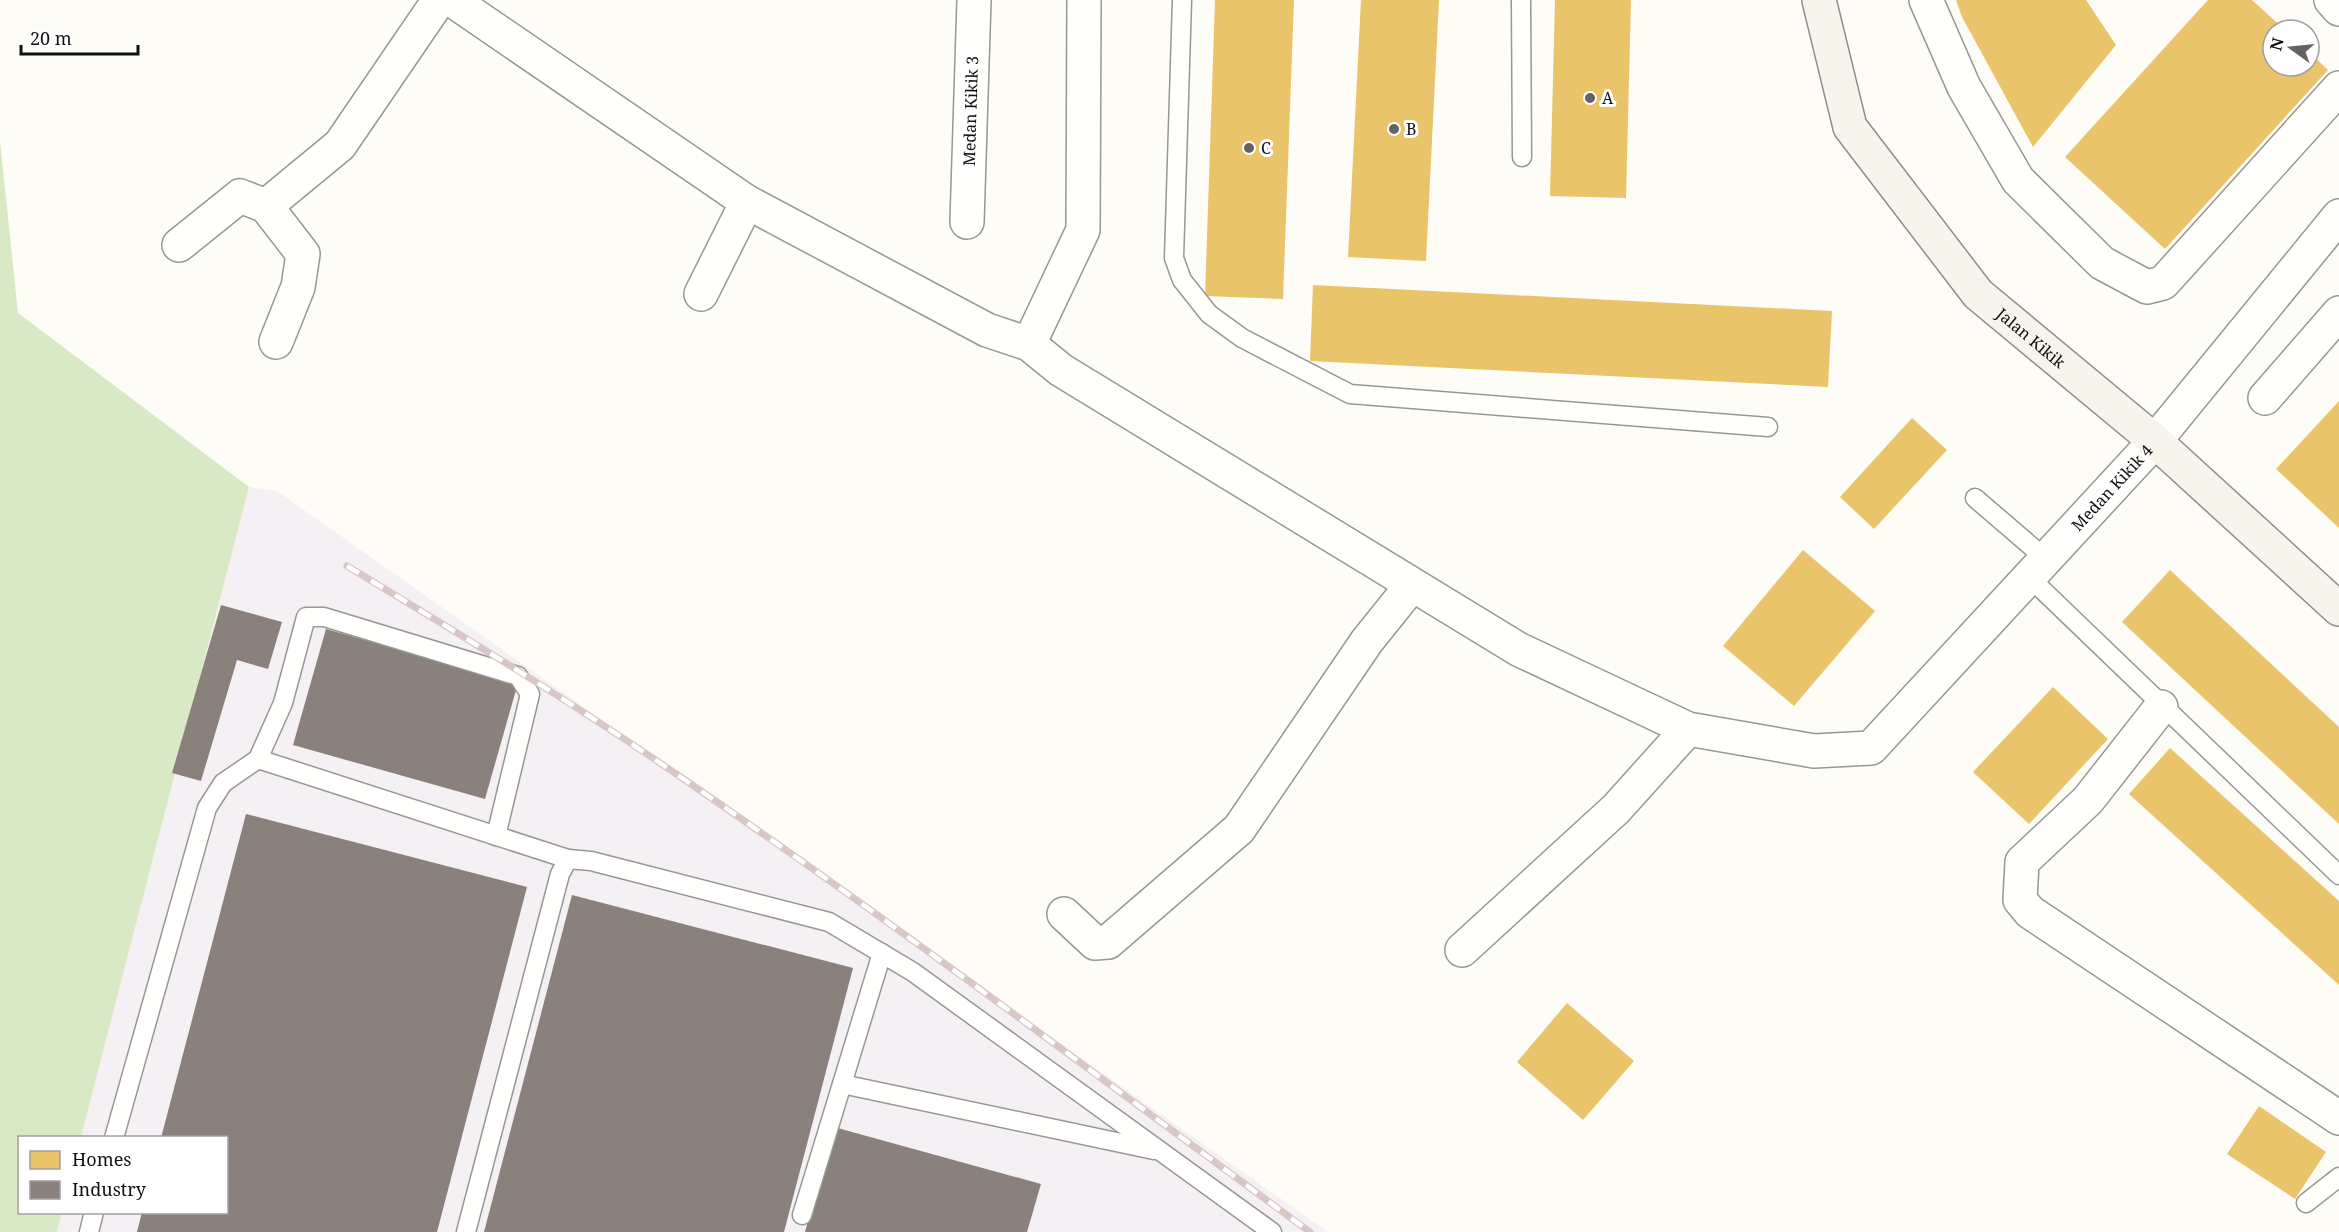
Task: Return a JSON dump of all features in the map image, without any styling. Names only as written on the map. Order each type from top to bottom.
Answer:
[{"type":"street","points":[[266,206],[340,145],[439,0]]},
{"type":"street","points":[[452,0],[747,202],[987,330],[1029,344],[1061,370],[1518,649],[1688,729],[1616,809],[1462,950]]},
{"type":"street","name":"Medan Kikik 3","points":[[967,222],[974,0]]},
{"type":"street","points":[[1029,344],[1083,230],[1084,0]]},
{"type":"street","name":"Jalan Kikik","points":[[1818,0],[1850,127],[1978,294],[2155,441],[2338,606]]},
{"type":"street","points":[[1926,0],[1964,87],[2018,180],[2102,263],[2147,286],[2163,283],[2339,88]]},
{"type":"street","points":[[2331,0],[2339,9]]},
{"type":"street","points":[[179,245],[240,196],[266,206],[303,254],[298,287],[276,342]]},
{"type":"street","points":[[701,294],[747,202]]},
{"type":"street","name":"Medan Kikik 4","points":[[1688,729],[1814,751],[1871,748],[2155,441],[2339,216]]},
{"type":"street","points":[[2265,398],[2339,313]]},
{"type":"street","points":[[1064,914],[1095,943],[1108,942],[1239,829],[1367,641],[1412,585]]},
{"type":"street","points":[[2161,707],[2088,800],[2022,862],[2020,900],[2030,912],[2339,1118]]},
{"type":"lane","points":[[1182,0],[1174,258],[1182,280],[1209,314],[1242,338],[1350,394],[1768,427]]},
{"type":"lane","points":[[1521,0],[1522,157]]},
{"type":"lane","points":[[1975,498],[2161,707],[2339,875]]},
{"type":"lane","points":[[114,1136],[207,808],[223,783],[258,759],[283,702],[306,617],[324,617],[519,676],[530,694],[496,836]]},
{"type":"lane","points":[[258,759],[568,859],[591,861],[829,922],[913,972],[1272,1232]]},
{"type":"lane","points":[[466,1232],[560,874],[568,859]]},
{"type":"lane","points":[[802,1215],[882,953]]},
{"type":"lane","points":[[842,1084],[1161,1152]]},
{"type":"lane","points":[[2306,1203],[2339,1177]]},
{"type":"lane","points":[[89,1232],[94,1214]]},
{"type":"shaded area","points":[[249,487],[277,491],[1328,1232],[57,1232],[62,1214],[228,1214],[228,1136],[81,1136]]},
{"type":"green space","points":[[0,141],[18,313],[249,487],[81,1136],[18,1136],[18,1214],[62,1214],[57,1232],[0,1232]]},
{"type":"building: Homes","name":"C","points":[[1215,0],[1294,0],[1283,299],[1205,296]]},
{"type":"building: Homes","name":"B","points":[[1361,0],[1439,0],[1426,261],[1348,257]]},
{"type":"building: Homes","name":"A","points":[[1555,0],[1631,0],[1626,198],[1550,196]]},
{"type":"building: Homes","points":[[1956,0],[2086,0],[2116,45],[2033,147],[1962,17]]},
{"type":"building: Homes","points":[[2208,0],[2252,0],[2272,18],[2261,18],[2261,78],[2321,78],[2165,249],[2065,157]]},
{"type":"building: Homes","points":[[2321,63],[2328,70],[2321,78]]},
{"type":"building: Homes","points":[[1313,285],[1832,311],[1828,387],[1310,361]]},
{"type":"building: Homes","points":[[2339,401],[2339,528],[2276,469]]},
{"type":"building: Homes","points":[[1912,418],[1947,450],[1874,529],[1840,497]]},
{"type":"building: Homes","points":[[1803,550],[1875,611],[1794,706],[1723,646]]},
{"type":"building: Homes","points":[[2170,570],[2339,727],[2339,824],[2122,622]]},
{"type":"building: Homes","points":[[2053,687],[2108,739],[2029,824],[1973,772]]},
{"type":"building: Homes","points":[[2170,748],[2339,901],[2339,985],[2129,794]]},
{"type":"building: Homes","points":[[1567,1003],[1634,1061],[1583,1120],[1517,1062]]},
{"type":"building: Homes","points":[[2259,1106],[2326,1152],[2295,1199],[2227,1154]]},
{"type":"building: Industry","points":[[221,605],[282,622],[268,669],[237,660],[201,781],[172,773]]},
{"type":"building: Industry","points":[[326,629],[518,683],[485,799],[293,745]]},
{"type":"building: Industry","points":[[246,814],[527,887],[437,1232],[137,1232],[142,1214],[228,1214],[228,1136],[162,1136]]},
{"type":"building: Industry","points":[[572,895],[853,968],[784,1232],[484,1232]]},
{"type":"building: Industry","points":[[834,1127],[1041,1184],[1027,1232],[805,1232]]},
{"type":"railway","points":[[347,566],[560,697],[685,780],[921,947],[1310,1232]]},
{"type":"place","name":"A","points":[[1590,98]]},
{"type":"place","name":"B","points":[[1394,129]]},
{"type":"place","name":"C","points":[[1249,148]]}]
